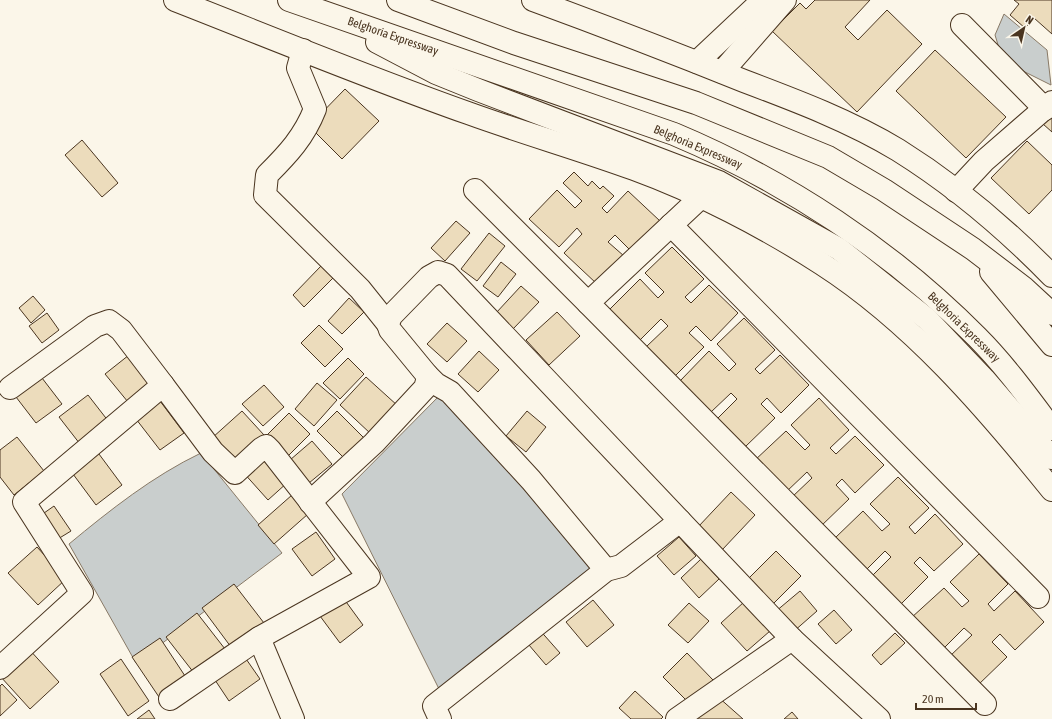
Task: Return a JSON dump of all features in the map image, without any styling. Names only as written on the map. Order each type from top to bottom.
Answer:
[{"type":"main road","points":[[175,0],[469,114],[636,170],[734,213],[779,238],[823,264],[868,297],[959,381],[1052,490]]},
{"type":"main road","name":"Belghoria Expressway","points":[[289,0],[674,134],[716,152],[764,177],[858,237],[904,272],[958,318],[998,361],[1052,428]]},
{"type":"main road","points":[[398,0],[514,43],[696,103],[828,157],[884,190],[973,249],[1024,288],[1052,314]]},
{"type":"main road","points":[[533,0],[697,62],[858,128],[897,149],[956,191],[1003,230],[1052,276]]},
{"type":"main road","points":[[697,62],[763,0]]},
{"type":"main road","points":[[722,72],[785,0]]},
{"type":"main road","points":[[315,9],[436,73],[718,182],[839,249],[927,319],[984,379],[1052,458]]},
{"type":"main road","points":[[956,191],[984,162],[1049,105],[962,25]]},
{"type":"main road","points":[[303,50],[298,68],[315,108],[307,128],[291,151],[266,175],[265,195],[360,289],[388,324],[390,330],[427,375],[436,384],[450,392],[531,480],[606,570]]},
{"type":"main road","points":[[475,190],[985,704]]},
{"type":"main road","points":[[588,303],[700,198]]},
{"type":"main road","points":[[671,225],[1038,597]]},
{"type":"main road","points":[[973,249],[1011,298],[1052,345]]},
{"type":"main road","points":[[388,324],[391,316],[429,277],[438,272],[447,275],[792,639],[879,719]]},
{"type":"main road","points":[[10,388],[95,326],[109,321],[121,330],[213,452],[235,473],[266,446],[369,578],[259,638],[170,699]]},
{"type":"main road","points":[[310,502],[374,443],[425,388],[427,375]]},
{"type":"main road","points":[[0,668],[82,593],[24,502],[163,385]]},
{"type":"main road","points":[[440,719],[434,706],[606,570],[621,566],[680,521]]},
{"type":"main road","points":[[259,638],[292,719]]},
{"type":"main road","points":[[677,719],[792,639]]},
{"type":"shaded area","points":[[1004,14],[1047,50],[1051,85],[1003,61],[995,35]]},
{"type":"shaded area","points":[[445,390],[605,565],[441,693],[342,494]]},
{"type":"shaded area","points":[[201,453],[282,553],[136,663],[69,544],[132,494],[166,472]]},
{"type":"building","points":[[815,0],[870,0],[845,27],[858,40],[887,10],[922,44],[857,112],[772,31],[800,3],[806,9]]},
{"type":"building","points":[[1014,0],[1052,0],[1052,34],[1034,18],[1025,28],[1010,15],[1019,4]]},
{"type":"building","points":[[935,50],[1006,117],[966,158],[896,91]]},
{"type":"building","points":[[345,89],[379,121],[342,159],[309,126]]},
{"type":"building","points":[[1052,114],[1052,132],[1043,124]]},
{"type":"building","points":[[82,140],[118,183],[102,197],[65,155]]},
{"type":"building","points":[[1027,141],[1052,165],[1052,190],[1029,214],[991,178]]},
{"type":"building","points":[[574,172],[588,186],[592,181],[600,189],[603,186],[614,196],[602,208],[607,213],[628,191],[660,221],[631,251],[615,235],[608,242],[624,256],[597,284],[564,253],[582,234],[577,228],[559,247],[529,219],[557,190],[575,208],[582,201],[563,183]]},
{"type":"building","points":[[456,221],[470,233],[445,261],[431,248]]},
{"type":"building","points":[[489,233],[505,246],[477,281],[461,269]]},
{"type":"building","points":[[672,247],[704,279],[685,297],[691,303],[709,285],[738,313],[711,341],[696,326],[689,333],[704,347],[675,376],[646,347],[668,326],[661,319],[639,341],[609,310],[640,279],[658,298],[664,292],[645,273]]},
{"type":"building","points":[[501,262],[516,274],[498,297],[483,286]]},
{"type":"building","points":[[321,266],[333,278],[304,307],[293,295]]},
{"type":"building","points":[[521,286],[539,302],[513,329],[496,313]]},
{"type":"building","points":[[33,296],[45,310],[31,323],[19,308]]},
{"type":"building","points":[[349,298],[364,312],[342,334],[328,321]]},
{"type":"building","points":[[557,312],[580,336],[549,365],[526,340]]},
{"type":"building","points":[[47,313],[59,330],[42,343],[29,326]]},
{"type":"building","points":[[744,318],[775,350],[755,369],[760,374],[780,355],[809,385],[781,413],[767,398],[761,404],[775,418],[745,447],[717,419],[737,399],[731,393],[711,412],[680,381],[709,351],[729,371],[736,364],[717,344]]},
{"type":"building","points":[[447,323],[467,341],[447,362],[427,344]]},
{"type":"building","points":[[319,325],[343,349],[325,367],[301,343]]},
{"type":"building","points":[[479,351],[499,370],[478,392],[458,374]]},
{"type":"building","points":[[129,355],[152,383],[128,402],[105,374]]},
{"type":"building","points":[[348,358],[364,374],[340,399],[323,383]]},
{"type":"building","points":[[366,377],[398,406],[371,434],[340,405]]},
{"type":"building","points":[[42,378],[62,404],[36,423],[16,397]]},
{"type":"building","points":[[317,383],[337,400],[314,426],[295,409]]},
{"type":"building","points":[[264,385],[284,407],[263,426],[242,404]]},
{"type":"building","points":[[88,395],[109,422],[80,444],[59,417]]},
{"type":"building","points":[[819,398],[849,430],[830,448],[836,454],[855,436],[884,465],[855,493],[842,479],[836,485],[849,499],[819,528],[791,498],[812,478],[807,472],[785,493],[754,461],[786,431],[805,450],[810,445],[791,425]]},
{"type":"building","points":[[160,401],[184,433],[160,450],[136,419]]},
{"type":"building","points":[[242,411],[264,435],[233,463],[212,438]]},
{"type":"building","points":[[337,411],[366,440],[346,460],[317,431]]},
{"type":"building","points":[[527,411],[546,427],[526,452],[506,436]]},
{"type":"building","points":[[289,413],[310,434],[286,458],[265,437]]},
{"type":"building","points":[[17,437],[44,471],[14,495],[0,477],[0,450]]},
{"type":"building","points":[[312,441],[332,464],[309,483],[290,460]]},
{"type":"building","points":[[96,450],[122,485],[96,505],[70,470]]},
{"type":"building","points":[[263,453],[288,482],[268,500],[242,471]]},
{"type":"building","points":[[898,477],[929,508],[909,527],[915,534],[935,514],[963,544],[934,571],[920,557],[914,563],[928,577],[899,606],[871,577],[891,557],[885,551],[865,571],[834,539],[863,511],[882,531],[890,524],[870,504]]},
{"type":"building","points":[[731,492],[755,515],[722,550],[698,527]]},
{"type":"building","points":[[292,495],[308,514],[274,544],[258,525]]},
{"type":"building","points":[[54,506],[71,531],[53,542],[37,518]]},
{"type":"building","points":[[316,532],[335,559],[312,576],[292,549]]},
{"type":"building","points":[[679,537],[696,556],[674,575],[657,556]]},
{"type":"building","points":[[37,547],[66,579],[38,605],[8,573]]},
{"type":"building","points":[[776,551],[801,576],[773,604],[748,579]]},
{"type":"building","points":[[979,554],[1008,584],[988,604],[994,611],[1015,591],[1044,622],[1015,650],[1000,634],[992,642],[1007,657],[977,686],[949,657],[972,635],[964,628],[942,650],[911,618],[944,588],[962,607],[969,601],[950,582]]},
{"type":"building","points":[[701,559],[719,579],[699,598],[681,578]]},
{"type":"building","points":[[234,584],[264,623],[231,647],[202,608]]},
{"type":"building","points":[[800,591],[817,611],[793,632],[775,612]]},
{"type":"building","points":[[344,599],[363,625],[340,643],[320,616]]},
{"type":"building","points":[[593,600],[614,625],[587,647],[566,622]]},
{"type":"building","points":[[744,602],[770,631],[747,651],[721,623]]},
{"type":"building","points":[[689,603],[709,621],[688,643],[668,625]]},
{"type":"building","points":[[834,610],[852,630],[836,644],[818,624]]},
{"type":"building","points":[[197,613],[225,649],[194,673],[166,637]]},
{"type":"building","points":[[537,627],[560,653],[546,665],[523,638]]},
{"type":"building","points":[[895,633],[905,643],[881,665],[872,655]]},
{"type":"building","points":[[160,638],[187,679],[159,697],[132,657]]},
{"type":"building","points":[[27,647],[59,682],[30,709],[0,676]]},
{"type":"building","points":[[687,653],[713,680],[689,703],[663,677]]},
{"type":"building","points":[[244,656],[260,679],[229,701],[213,677]]},
{"type":"building","points":[[121,659],[149,701],[128,716],[100,674]]},
{"type":"building","points":[[2,684],[17,700],[0,716],[0,686]]},
{"type":"building","points":[[635,691],[663,717],[661,719],[631,719],[619,708]]},
{"type":"building","points":[[717,696],[743,719],[696,719]]},
{"type":"building","points":[[149,710],[155,719],[137,719]]},
{"type":"building","points":[[792,712],[798,719],[784,719]]}]
